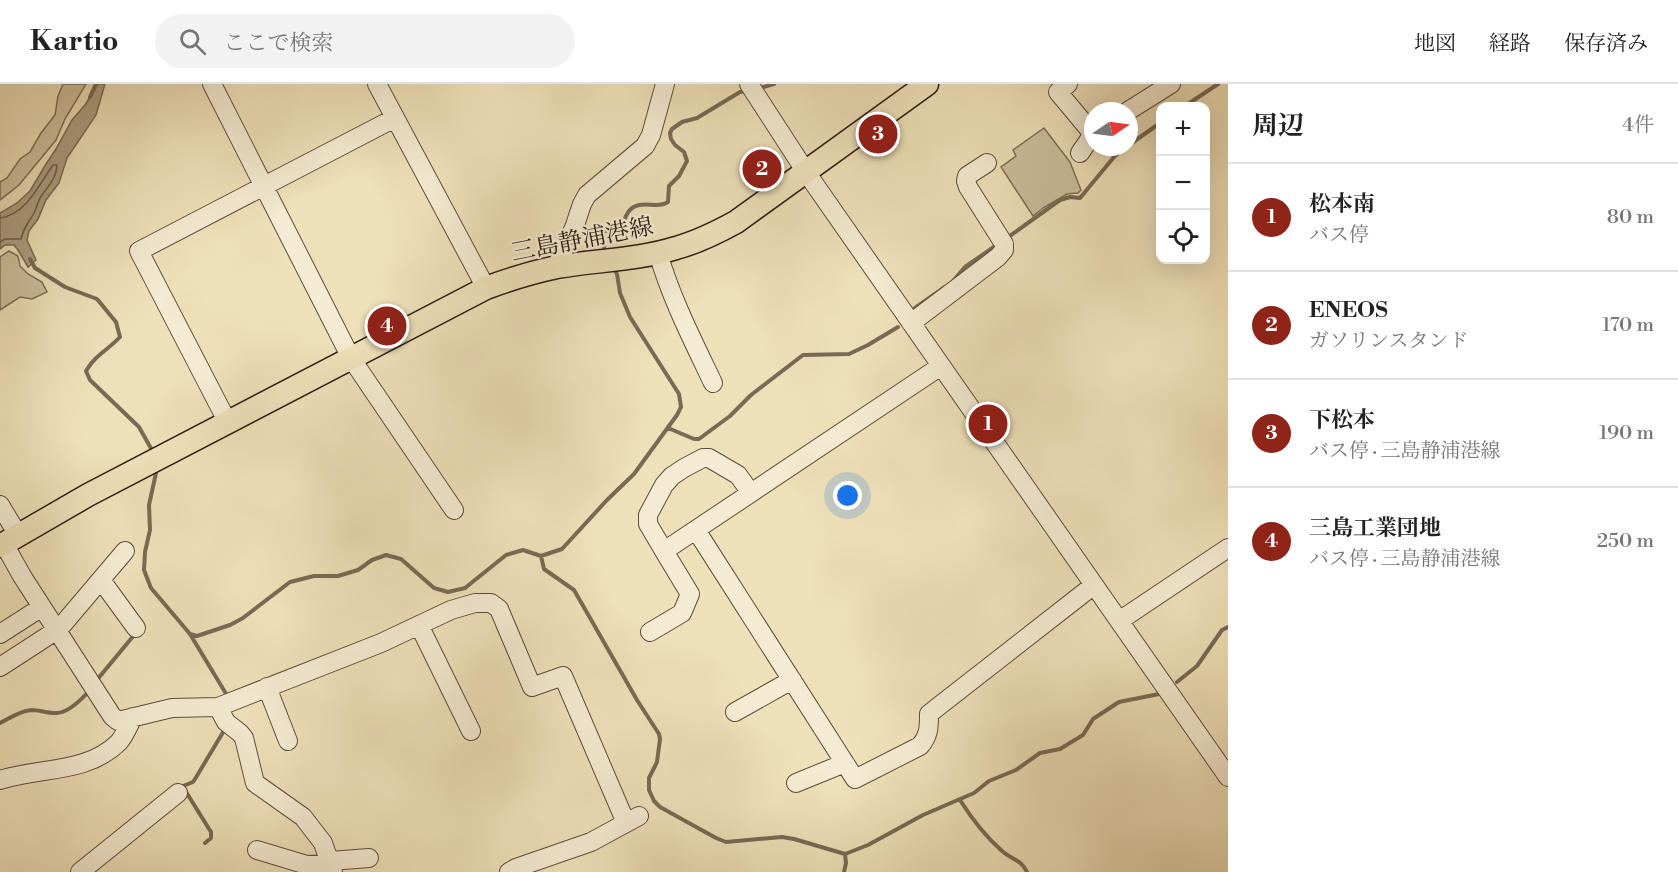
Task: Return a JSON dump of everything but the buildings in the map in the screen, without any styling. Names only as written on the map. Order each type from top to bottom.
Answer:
[{"type":"main road","name":"三島静浦港線","points":[[7,542],[158,459],[486,288],[556,267],[658,253],[701,240],[718,232],[806,172],[927,84]]},
{"type":"street","points":[[212,84],[351,358],[454,510]]},
{"type":"street","points":[[377,84],[486,288]]},
{"type":"street","points":[[556,267],[587,195],[645,146],[651,135],[665,84]]},
{"type":"street","points":[[1068,84],[1058,92],[1084,123]]},
{"type":"street","points":[[1138,105],[1171,84]]},
{"type":"street","points":[[752,88],[806,172],[1228,777]]},
{"type":"street","points":[[228,423],[139,251],[395,118]]},
{"type":"street","points":[[1080,153],[1084,147]]},
{"type":"street","points":[[911,323],[998,257],[1004,250],[1002,242],[968,188],[966,181],[967,176],[987,163]]},
{"type":"street","points":[[658,253],[684,320],[713,383]]},
{"type":"street","points":[[664,551],[941,366]]},
{"type":"street","points":[[650,632],[682,613],[690,594],[648,524],[648,514],[664,485],[672,476],[696,461],[709,458],[738,475],[751,493]]},
{"type":"street","points":[[0,505],[7,542],[42,607],[112,716],[118,721],[172,708],[218,707],[381,643],[451,610],[475,603],[491,603],[499,609],[532,687],[563,676],[632,820],[591,842],[509,872]]},
{"type":"street","points":[[696,530],[855,779],[920,746],[926,740],[929,714],[1094,585]]},
{"type":"street","points":[[1119,621],[1228,548]]},
{"type":"street","points":[[0,667],[57,630],[125,551]]},
{"type":"street","points":[[100,580],[136,628]]},
{"type":"street","points":[[0,634],[42,607]]},
{"type":"street","points":[[419,625],[471,731]]},
{"type":"street","points":[[735,712],[792,680]]},
{"type":"street","points":[[267,687],[288,741]]},
{"type":"street","points":[[218,707],[226,722],[244,738],[255,783],[303,817],[323,843],[332,866]]},
{"type":"street","points":[[0,780],[48,769],[79,765],[93,759],[108,751],[120,740],[133,717]]},
{"type":"street","points":[[796,783],[845,763]]},
{"type":"street","points":[[80,872],[178,793]]},
{"type":"street","points":[[256,850],[307,866],[332,866],[369,858]]},
{"type":"shaded area","points":[[63,84],[86,84],[65,119],[56,140],[19,185],[0,200],[0,182],[7,178],[20,159],[30,152],[55,115],[58,96]]},
{"type":"shaded area","points":[[1044,128],[1070,162],[1081,190],[1078,193],[1067,194],[1033,216],[1001,167],[1016,156],[1013,150]]},
{"type":"shaded area","points":[[9,251],[18,256],[20,266],[42,282],[47,292],[32,299],[20,297],[0,310],[0,257]]},
{"type":"water","points":[[98,84],[105,84],[96,115],[67,158],[59,183],[46,200],[38,219],[29,231],[27,240],[36,260],[28,267],[14,245],[5,245],[0,249],[0,213],[17,203],[30,191],[72,120]]},
{"type":"waterway","points":[[90,97],[96,84]]},
{"type":"waterway","points":[[757,89],[774,84]]},
{"type":"waterway","points":[[1191,102],[1218,84]]},
{"type":"waterway","points":[[605,253],[602,232],[622,225],[633,207],[668,202],[669,186],[679,176],[687,161],[684,152],[671,139],[672,129],[682,122],[697,118],[740,92],[747,91]]},
{"type":"waterway","points":[[1138,139],[1156,126]]},
{"type":"waterway","points":[[1007,238],[1060,200],[1070,197],[1080,198],[1115,156]]},
{"type":"waterway","points":[[953,281],[965,267],[998,244]]},
{"type":"waterway","points":[[30,259],[35,268],[65,287],[97,299],[116,322],[120,337],[86,371],[90,380],[139,427],[153,452]]},
{"type":"waterway","points":[[155,468],[149,505],[150,530],[144,570],[151,588],[190,634],[197,636],[243,618],[290,582],[314,576],[338,576],[358,570],[372,560],[386,555],[401,559],[434,588],[448,592],[465,588],[506,555],[523,550],[541,556],[562,549],[634,474],[681,407],[679,394],[630,317],[620,293],[614,268]]},
{"type":"waterway","points":[[915,308],[945,287]]},
{"type":"waterway","points":[[668,428],[699,439],[803,355],[849,354],[898,327]]},
{"type":"waterway","points":[[541,556],[544,569],[574,590],[659,734],[657,762],[649,778],[649,790],[654,801],[660,807],[726,842],[782,837],[845,854],[868,845],[923,815],[974,793],[989,781],[1016,770],[1040,753],[1060,749],[1083,735],[1093,719],[1119,702],[1159,694]]},
{"type":"waterway","points":[[1177,682],[1197,666],[1222,630],[1228,627]]},
{"type":"waterway","points":[[96,681],[135,634]]},
{"type":"waterway","points":[[190,634],[228,697]]},
{"type":"waterway","points":[[0,723],[27,711],[60,713],[74,705],[90,690]]},
{"type":"waterway","points":[[205,843],[211,838],[211,832],[183,786],[193,782],[225,729]]},
{"type":"waterway","points":[[960,800],[990,839],[1006,854],[1022,864],[1027,872]]},
{"type":"waterway","points":[[844,872],[845,854]]},
{"type":"place","name":"下松本","points":[[878,134]]},
{"type":"place","name":"ENEOS","points":[[762,169]]},
{"type":"place","name":"三島工業団地","points":[[387,326]]},
{"type":"place","name":"松本南","points":[[988,424]]}]
